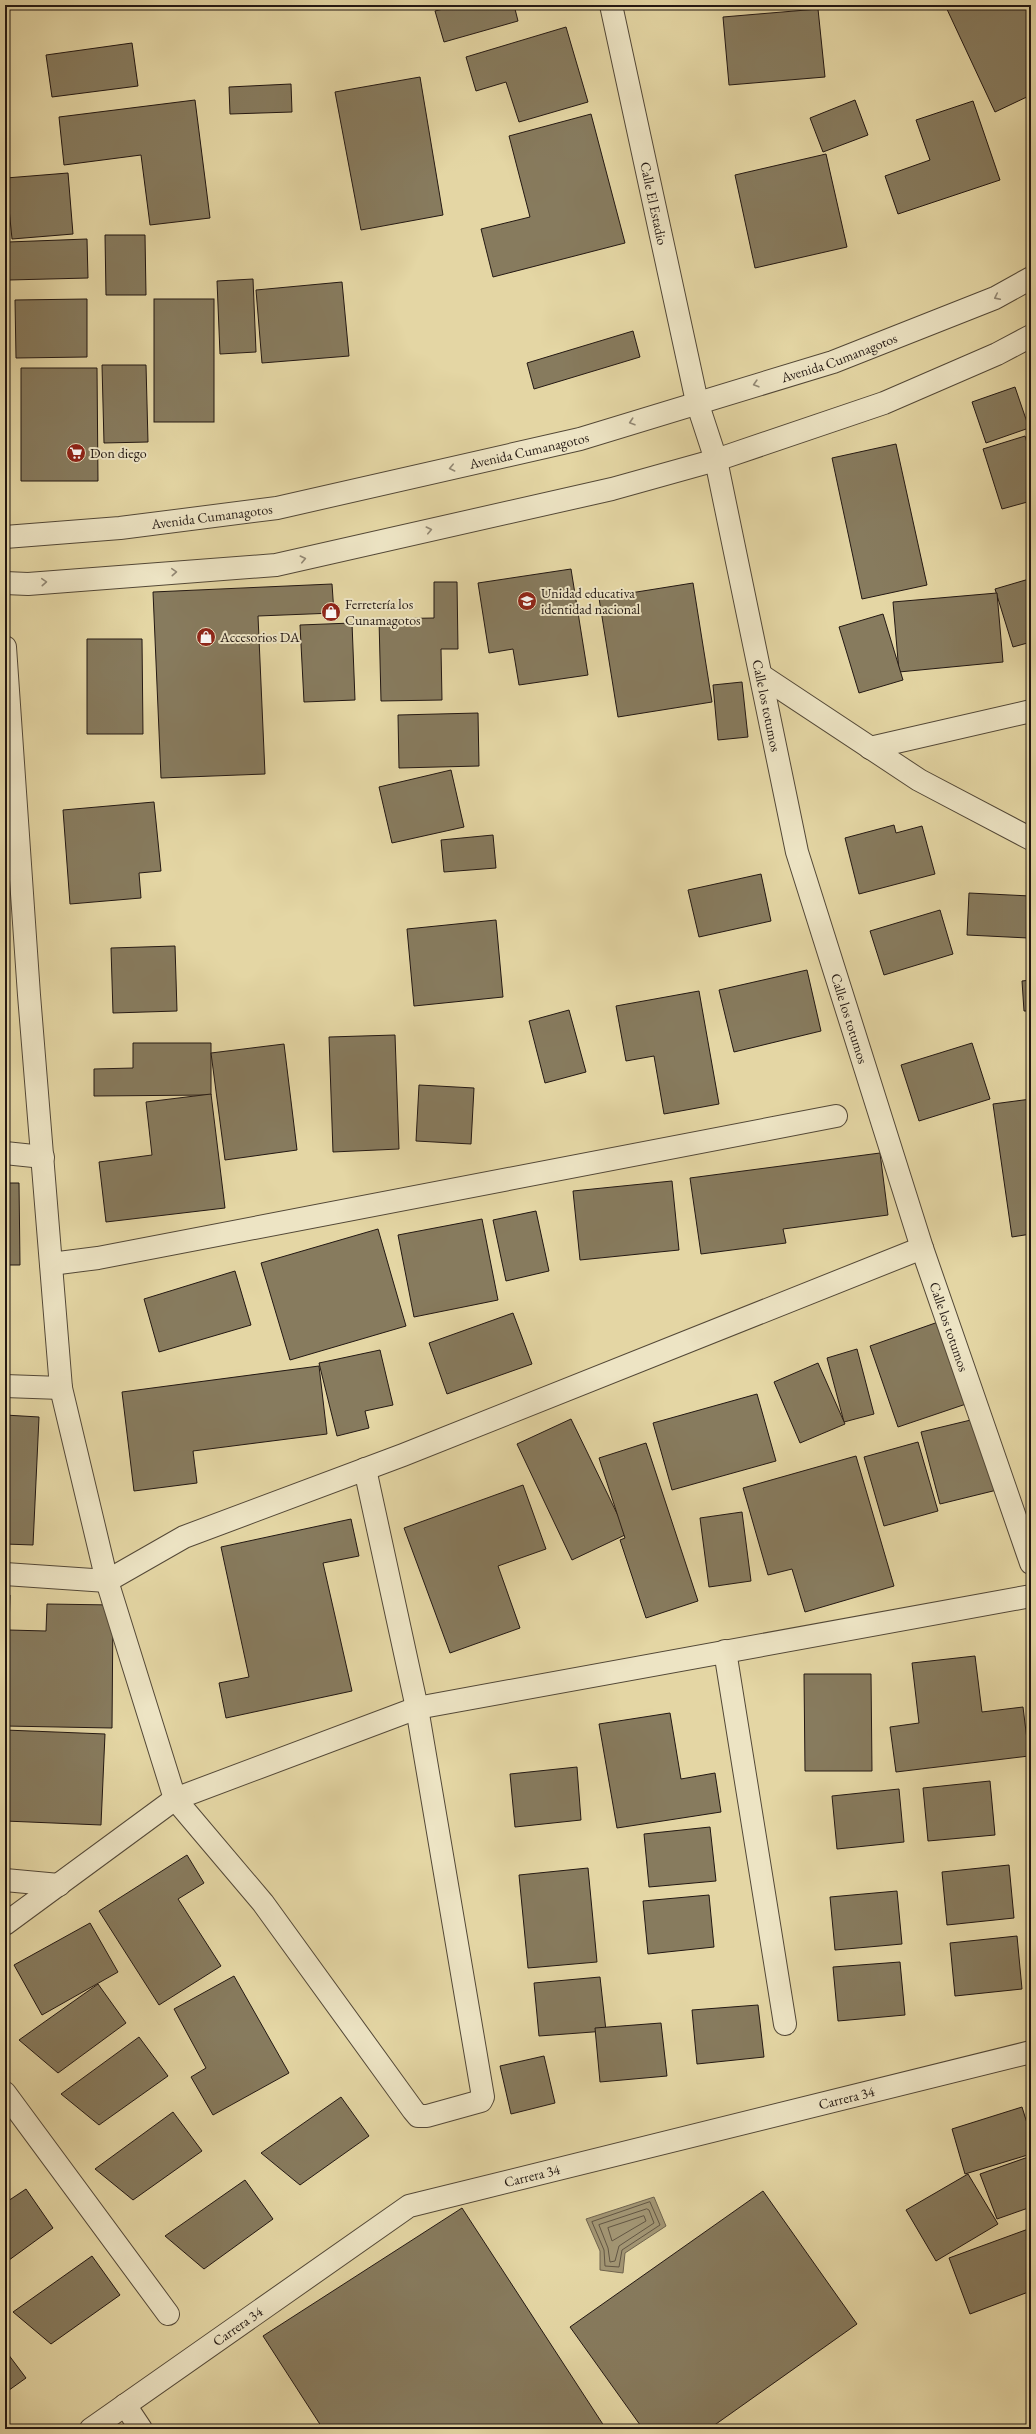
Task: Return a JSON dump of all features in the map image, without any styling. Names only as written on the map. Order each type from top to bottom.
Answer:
[{"type":"street","name":"Calle El Estadio","points":[[611,5],[697,402],[716,460]]},
{"type":"street","name":"Avenida Cumanagotos","points":[[5,536],[120,528],[277,508],[580,439],[697,402],[833,362],[995,298],[1031,278]]},
{"type":"street","points":[[5,583],[28,584],[276,565],[612,489],[716,460],[884,403],[997,354],[1031,336]]},
{"type":"street","name":"Calle los totumos","points":[[716,460],[762,676],[797,852],[922,1248],[1031,1563]]},
{"type":"street","points":[[5,647],[61,1388],[107,1581],[175,1799],[263,1903],[418,2116],[427,2116],[481,2101],[483,2092],[417,1708],[365,1469]]},
{"type":"street","points":[[762,676],[919,780],[1031,839]]},
{"type":"street","points":[[870,748],[1031,711]]},
{"type":"street","points":[[51,1264],[98,1258],[836,1116]]},
{"type":"street","points":[[5,1153],[43,1157]]},
{"type":"street","points":[[5,1574],[107,1581],[184,1537],[365,1469],[922,1248]]},
{"type":"street","points":[[5,1386],[61,1388]]},
{"type":"street","points":[[5,1924],[175,1799],[417,1708],[1031,1596]]},
{"type":"street","points":[[725,1651],[784,2024]]},
{"type":"street","points":[[5,1880],[59,1885]]},
{"type":"street","name":"Carrera 34","points":[[91,2429],[409,2206],[1031,2052]]},
{"type":"street","points":[[5,2093],[168,2314]]},
{"type":"street","points":[[125,2405],[141,2429]]},
{"type":"water","points":[[654,2197],[666,2226],[625,2253],[623,2273],[600,2270],[600,2251],[586,2219]]},
{"type":"building","points":[[5,5],[143,5],[5,7]]},
{"type":"building","points":[[459,5],[514,5],[518,21],[444,42],[435,11]]},
{"type":"building","points":[[945,5],[1031,5],[1031,95],[995,112]]},
{"type":"building","points":[[818,9],[825,77],[729,85],[723,17]]},
{"type":"building","points":[[566,27],[588,102],[519,122],[506,82],[476,91],[466,57]]},
{"type":"building","points":[[132,43],[138,86],[52,97],[46,55]]},
{"type":"building","points":[[420,77],[443,215],[361,230],[335,92]]},
{"type":"building","points":[[291,84],[292,112],[230,114],[229,87]]},
{"type":"building","points":[[195,100],[210,218],[150,225],[141,155],[64,165],[59,117]]},
{"type":"building","points":[[855,100],[868,135],[823,152],[810,118]]},
{"type":"building","points":[[973,101],[1000,180],[898,214],[885,176],[930,160],[916,120]]},
{"type":"building","points":[[591,114],[625,243],[493,277],[481,229],[530,217],[509,136]]},
{"type":"building","points":[[826,154],[847,247],[755,268],[735,175]]},
{"type":"building","points":[[68,173],[73,234],[12,239],[6,178]]},
{"type":"building","points":[[105,235],[145,235],[146,295],[106,295]]},
{"type":"building","points":[[87,239],[88,278],[9,280],[8,242]]},
{"type":"building","points":[[253,279],[256,352],[220,354],[217,281]]},
{"type":"building","points":[[342,282],[349,356],[262,363],[256,290]]},
{"type":"building","points":[[87,299],[87,357],[16,358],[15,300]]},
{"type":"building","points":[[154,299],[214,299],[214,422],[154,422]]},
{"type":"building","points":[[633,331],[640,357],[534,389],[527,363]]},
{"type":"building","points":[[102,365],[146,365],[148,442],[104,443]]},
{"type":"building","points":[[21,368],[97,368],[98,481],[21,481]]},
{"type":"building","points":[[1015,387],[1029,428],[986,443],[972,402]]},
{"type":"building","points":[[1025,436],[1031,456],[1031,501],[1002,509],[983,449]]},
{"type":"building","points":[[896,444],[927,585],[862,599],[832,458]]},
{"type":"building","points":[[571,569],[588,675],[519,685],[513,649],[489,653],[478,583]]},
{"type":"building","points":[[1029,579],[1031,586],[1031,642],[1013,647],[995,589]]},
{"type":"building","points":[[434,582],[457,582],[458,649],[441,649],[442,700],[381,701],[379,619],[434,618]]},
{"type":"building","points":[[693,583],[712,702],[618,717],[599,598]]},
{"type":"building","points":[[332,584],[334,613],[258,616],[265,774],[161,778],[153,592]]},
{"type":"building","points":[[997,593],[1003,662],[899,672],[893,602]]},
{"type":"building","points":[[883,614],[903,680],[859,693],[839,627]]},
{"type":"building","points":[[352,623],[355,700],[304,702],[300,625]]},
{"type":"building","points":[[87,639],[142,639],[143,734],[87,734]]},
{"type":"building","points":[[742,682],[748,737],[718,740],[713,685]]},
{"type":"building","points":[[478,713],[479,766],[399,768],[398,715]]},
{"type":"building","points":[[451,770],[464,827],[392,843],[379,787]]},
{"type":"building","points":[[154,802],[161,871],[139,873],[141,898],[70,904],[63,810]]},
{"type":"building","points":[[894,825],[896,833],[922,826],[935,874],[859,894],[845,838]]},
{"type":"building","points":[[493,835],[496,868],[444,872],[441,840]]},
{"type":"building","points":[[761,874],[771,921],[699,937],[688,890]]},
{"type":"building","points":[[969,893],[1030,896],[1028,938],[967,935]]},
{"type":"building","points":[[940,910],[953,954],[884,975],[870,931]]},
{"type":"building","points":[[496,920],[503,997],[414,1006],[407,929]]},
{"type":"building","points":[[175,946],[177,1011],[113,1013],[111,948]]},
{"type":"building","points":[[807,970],[821,1031],[734,1052],[719,990]]},
{"type":"building","points":[[1031,980],[1031,1011],[1024,1011],[1022,981]]},
{"type":"building","points":[[699,991],[719,1104],[664,1114],[654,1056],[626,1061],[616,1006]]},
{"type":"building","points":[[569,1010],[586,1072],[545,1083],[529,1021]]},
{"type":"building","points":[[395,1035],[399,1149],[333,1152],[329,1037]]},
{"type":"building","points":[[133,1043],[211,1043],[211,1095],[94,1096],[94,1069],[133,1068]]},
{"type":"building","points":[[972,1043],[990,1099],[919,1121],[901,1065]]},
{"type":"building","points":[[284,1044],[297,1150],[225,1160],[211,1053]]},
{"type":"building","points":[[419,1085],[474,1088],[471,1144],[416,1141]]},
{"type":"building","points":[[211,1094],[225,1208],[106,1222],[99,1162],[152,1155],[146,1102]]},
{"type":"building","points":[[1031,1099],[1031,1234],[1012,1237],[993,1104]]},
{"type":"building","points":[[880,1153],[888,1215],[783,1229],[786,1243],[701,1254],[690,1178]]},
{"type":"building","points":[[672,1181],[679,1250],[580,1260],[573,1191]]},
{"type":"building","points":[[5,1183],[19,1183],[20,1265],[5,1265]]},
{"type":"building","points":[[536,1211],[549,1271],[506,1281],[493,1220]]},
{"type":"building","points":[[482,1219],[498,1300],[414,1317],[398,1235]]},
{"type":"building","points":[[378,1229],[406,1326],[290,1360],[261,1263]]},
{"type":"building","points":[[235,1271],[251,1325],[159,1352],[144,1299]]},
{"type":"building","points":[[513,1313],[532,1364],[447,1394],[429,1343]]},
{"type":"building","points":[[941,1321],[969,1403],[898,1427],[870,1346]]},
{"type":"building","points":[[857,1349],[874,1414],[844,1422],[827,1358]]},
{"type":"building","points":[[380,1350],[393,1405],[365,1411],[369,1428],[337,1436],[319,1363]]},
{"type":"building","points":[[818,1363],[845,1424],[800,1443],[774,1382]]},
{"type":"building","points":[[319,1366],[327,1434],[193,1451],[197,1483],[134,1491],[122,1392]]},
{"type":"building","points":[[757,1394],[776,1461],[672,1490],[653,1423]]},
{"type":"building","points":[[5,1415],[39,1417],[33,1545],[5,1544]]},
{"type":"building","points":[[979,1418],[997,1490],[940,1504],[921,1432]]},
{"type":"building","points":[[571,1419],[627,1534],[572,1560],[517,1444]]},
{"type":"building","points":[[918,1442],[938,1511],[884,1526],[864,1457]]},
{"type":"building","points":[[646,1443],[698,1601],[646,1618],[620,1540],[625,1538],[599,1458]]},
{"type":"building","points":[[856,1456],[894,1586],[805,1612],[792,1569],[768,1575],[743,1488]]},
{"type":"building","points":[[523,1485],[546,1549],[498,1566],[520,1628],[450,1653],[404,1528]]},
{"type":"building","points":[[742,1512],[751,1581],[709,1587],[700,1518]]},
{"type":"building","points":[[351,1519],[359,1556],[323,1563],[352,1691],[226,1718],[219,1683],[249,1677],[221,1547]]},
{"type":"building","points":[[5,1595],[10,1595],[9,1630],[46,1631],[47,1604],[113,1605],[112,1728],[5,1726]]},
{"type":"building","points":[[975,1656],[982,1712],[1023,1707],[1029,1756],[896,1772],[890,1727],[919,1723],[912,1663]]},
{"type":"building","points":[[804,1674],[871,1674],[872,1771],[805,1771]]},
{"type":"building","points":[[670,1713],[681,1779],[715,1773],[721,1812],[617,1828],[599,1724]]},
{"type":"building","points":[[5,1730],[105,1734],[101,1825],[5,1821]]},
{"type":"building","points":[[577,1767],[581,1820],[515,1827],[510,1774]]},
{"type":"building","points":[[990,1781],[995,1835],[928,1841],[923,1788]]},
{"type":"building","points":[[899,1789],[904,1842],[837,1849],[832,1796]]},
{"type":"building","points":[[710,1827],[716,1881],[649,1887],[644,1834]]},
{"type":"building","points":[[187,1855],[204,1883],[178,1899],[221,1966],[159,2005],[99,1911]]},
{"type":"building","points":[[1009,1865],[1014,1918],[947,1925],[942,1872]]},
{"type":"building","points":[[588,1868],[597,1962],[528,1968],[519,1875]]},
{"type":"building","points":[[897,1891],[902,1944],[835,1950],[830,1897]]},
{"type":"building","points":[[709,1895],[714,1947],[648,1954],[643,1901]]},
{"type":"building","points":[[90,1923],[118,1972],[42,2015],[14,1965]]},
{"type":"building","points":[[1017,1936],[1022,1989],[955,1996],[950,1943]]},
{"type":"building","points":[[900,1962],[905,2015],[838,2021],[833,1967]]},
{"type":"building","points":[[234,1976],[289,2073],[213,2115],[191,2077],[206,2068],[174,2009]]},
{"type":"building","points":[[600,1977],[606,2031],[539,2036],[534,1983]]},
{"type":"building","points":[[98,1984],[126,2023],[58,2073],[19,2040]]},
{"type":"building","points":[[758,2005],[764,2057],[697,2064],[692,2010]]},
{"type":"building","points":[[661,2023],[667,2076],[600,2082],[595,2028]]},
{"type":"building","points":[[139,2037],[168,2076],[99,2125],[61,2094]]},
{"type":"building","points":[[544,2056],[555,2103],[511,2114],[500,2066]]},
{"type":"building","points":[[341,2097],[369,2136],[300,2185],[261,2153]]},
{"type":"building","points":[[1022,2107],[1031,2136],[1031,2154],[965,2174],[952,2129]]},
{"type":"building","points":[[173,2112],[202,2151],[133,2200],[95,2169]]},
{"type":"building","points":[[1031,2156],[1031,2207],[997,2219],[980,2174]]},
{"type":"building","points":[[968,2174],[998,2224],[936,2261],[906,2210]]},
{"type":"building","points":[[245,2180],[273,2219],[204,2269],[165,2236]]},
{"type":"building","points":[[26,2189],[53,2228],[5,2263],[5,2203]]},
{"type":"building","points":[[763,2191],[857,2324],[709,2429],[643,2429],[570,2327]]},
{"type":"building","points":[[462,2208],[606,2429],[323,2429],[263,2336]]},
{"type":"building","points":[[1031,2228],[1031,2291],[970,2314],[949,2258]]},
{"type":"building","points":[[92,2256],[120,2295],[51,2344],[13,2312]]},
{"type":"building","points":[[5,2350],[26,2378],[5,2393]]},
{"type":"place","name":"Don diego","points":[[76,453]]},
{"type":"place","name":"Unidad educativa identidad nacional","points":[[527,601]]},
{"type":"place","name":"Ferretería los Cunamagotos","points":[[331,612]]},
{"type":"place","name":"Accesorios DA","points":[[206,637]]}]
